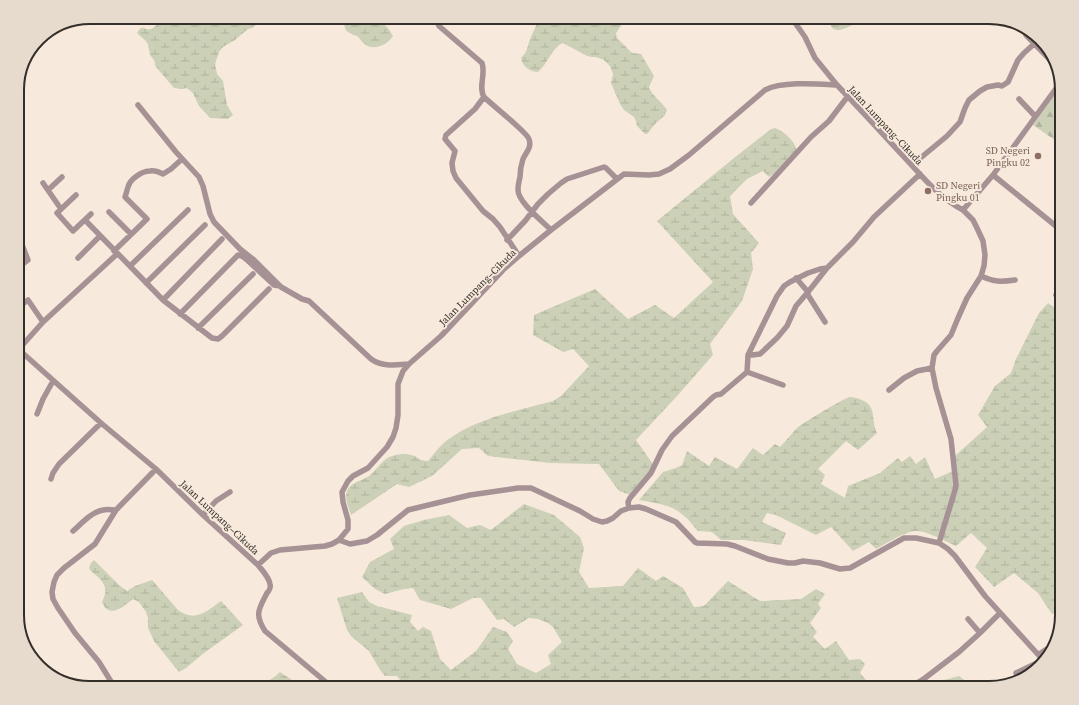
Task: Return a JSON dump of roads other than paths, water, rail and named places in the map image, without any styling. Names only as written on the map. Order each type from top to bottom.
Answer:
[{"type":"street","points":[[438,24],[482,63],[484,68],[482,91],[484,97],[529,138],[530,149],[524,157],[522,163],[518,190],[520,197],[528,207],[551,230]]},
{"type":"street","points":[[796,24],[815,58],[838,85]]},
{"type":"street","points":[[1026,35],[1043,53]]},
{"type":"street","points":[[912,165],[947,136],[960,122],[969,100],[987,87],[998,85],[1002,86],[1008,82],[1018,60],[1034,44]]},
{"type":"street","name":"Jalan Lumpang–Cikuda","points":[[24,354],[101,423],[156,469],[203,515],[258,565],[271,553],[280,550],[325,546],[339,540],[348,529],[348,520],[342,492],[348,481],[353,476],[368,468],[387,447],[393,437],[398,415],[398,384],[403,372],[409,364],[441,336],[503,270],[551,230],[624,174],[659,174],[670,169],[689,155],[764,90],[770,87],[801,84],[838,85],[943,197],[954,206],[963,210],[973,220],[978,228],[985,255],[981,276]]},
{"type":"street","points":[[963,210],[993,175],[1055,90]]},
{"type":"street","points":[[752,203],[811,137],[829,121],[848,96]]},
{"type":"street","points":[[484,97],[475,109],[446,135],[445,139],[455,151],[452,163],[456,178],[483,211],[493,219],[519,256]]},
{"type":"street","points":[[1018,99],[1035,116]]},
{"type":"street","points":[[138,104],[182,159],[199,177],[203,186],[210,214],[214,222],[240,249],[254,260],[281,287]]},
{"type":"street","points":[[24,343],[43,322],[73,295],[116,252],[131,234],[147,219],[125,197],[128,186],[132,181],[148,171],[153,170],[163,174],[182,159]]},
{"type":"street","points":[[507,240],[548,194],[567,179],[604,167],[617,179]]},
{"type":"street","points":[[748,355],[760,354],[777,338],[787,326],[796,306],[826,268],[853,242],[874,217],[920,174]]},
{"type":"street","points":[[993,175],[1055,225]]},
{"type":"street","points":[[48,190],[62,177]]},
{"type":"street","points":[[43,183],[61,209]]},
{"type":"street","points":[[76,195],[57,213],[73,231],[91,214]]},
{"type":"street","points":[[130,266],[188,210]]},
{"type":"street","points":[[109,212],[131,234]]},
{"type":"street","points":[[85,220],[162,300],[212,338],[218,339],[222,336],[268,289]]},
{"type":"street","points":[[146,283],[205,225]]},
{"type":"street","points":[[78,258],[100,236]]},
{"type":"street","points":[[162,300],[222,239]]},
{"type":"street","points":[[24,250],[28,260],[24,263]]},
{"type":"street","points":[[180,314],[238,255],[246,259],[274,285],[309,301],[377,363],[385,365],[409,364]]},
{"type":"street","points":[[629,508],[628,502],[630,498],[651,473],[662,450],[672,436],[713,397],[722,394],[747,372],[748,355],[777,296],[784,286],[796,278],[826,268]]},
{"type":"street","points":[[198,328],[253,274]]},
{"type":"street","points":[[939,543],[956,485],[950,439],[932,368],[934,355],[952,335],[967,298],[981,276],[1003,282],[1015,280]]},
{"type":"street","points":[[796,278],[808,292],[808,295],[825,322]]},
{"type":"street","points":[[24,303],[28,300],[43,322]]},
{"type":"street","points":[[889,390],[904,378],[917,371],[932,368]]},
{"type":"street","points":[[747,372],[783,385]]},
{"type":"street","points":[[37,414],[53,381]]},
{"type":"street","points":[[51,479],[59,464],[101,423]]},
{"type":"street","points":[[111,681],[99,662],[75,633],[58,608],[52,592],[54,582],[57,575],[64,568],[96,544],[116,510],[156,469]]},
{"type":"street","points":[[339,540],[350,544],[367,541],[377,535],[408,510],[470,495],[518,488],[531,488],[580,511],[592,519],[602,522],[607,521],[621,511],[639,507],[676,522],[694,542],[727,544],[788,563],[803,561],[820,563],[840,569],[850,568],[904,538],[916,538],[939,543],[948,549],[1000,613],[1041,656]]},
{"type":"street","points":[[203,515],[216,502],[230,492]]},
{"type":"street","points":[[73,531],[99,511],[116,510]]},
{"type":"street","points":[[258,565],[270,584],[259,608],[258,614],[265,631],[325,681]]},
{"type":"street","points":[[920,681],[959,652],[1000,613]]},
{"type":"street","points":[[968,619],[980,633]]},
{"type":"street","points":[[1039,654],[1045,650]]},
{"type":"street","points":[[1016,673],[1033,665]]},
{"type":"place","name":"SD Negeri Pingku 02","points":[[1038,156]]},
{"type":"place","name":"SD Negeri Pingku 01","points":[[928,191]]}]
